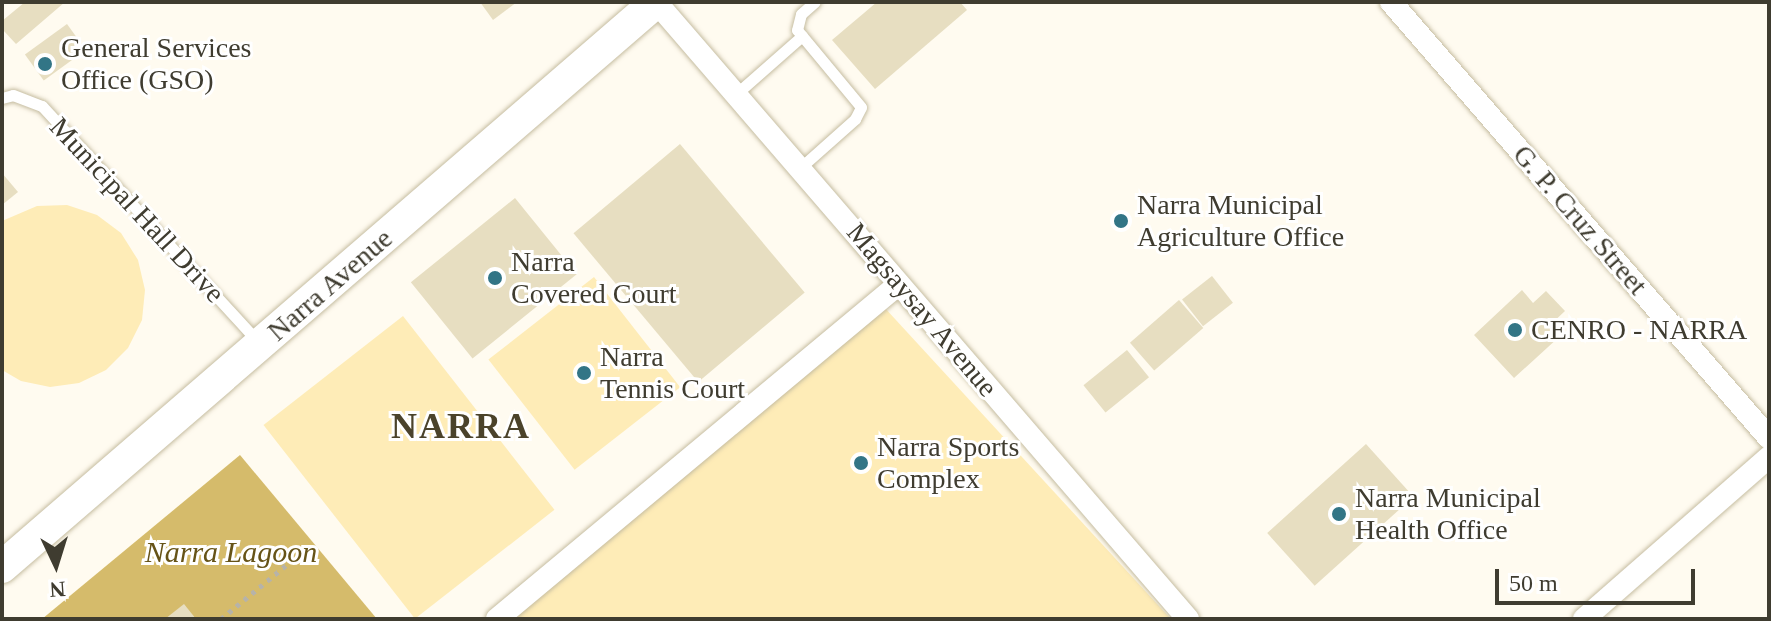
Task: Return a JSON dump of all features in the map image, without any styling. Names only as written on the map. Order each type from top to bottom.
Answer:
[{"type":"street","name":"Magsaysay Avenue","points":[[656,2],[1188,619]]},
{"type":"street","name":"Narra Avenue","points":[[2,567],[656,2]]},
{"type":"street","name":"G. P. Cruz Street","points":[[1391,2],[1769,438]]},
{"type":"street","points":[[497,619],[899,284]]},
{"type":"street","points":[[1584,619],[1769,457]]},
{"type":"lane","points":[[800,168],[855,119],[861,107],[797,30],[797,21],[815,2]]},
{"type":"lane","points":[[736,94],[802,36]]},
{"type":"lane","name":"Municipal Hall Drive","points":[[2,98],[13,95],[42,106],[262,345]]},
{"type":"path","points":[[221,619],[313,543]]},
{"type":"shaded area","points":[[67,205],[97,215],[121,233],[138,260],[145,290],[142,320],[128,348],[106,370],[79,383],[50,387],[21,381],[2,370],[2,221],[37,206]]},
{"type":"shaded area","name":"Narra Tennis Court","points":[[594,277],[680,387],[575,470],[488,359]]},
{"type":"shaded area","name":"Narra Sports Complex","points":[[884,307],[1171,619],[508,619]]},
{"type":"shaded area","points":[[403,316],[554,510],[415,619],[264,425]]},
{"type":"water","name":"Narra Lagoon","points":[[240,455],[377,619],[42,619]]},
{"type":"building","points":[[25,2],[65,2],[16,44],[2,29],[2,21]]},
{"type":"building","points":[[480,2],[517,2],[493,20]]},
{"type":"building","points":[[877,2],[960,2],[967,10],[875,89],[832,40]]},
{"type":"building","points":[[67,24],[86,50],[44,80],[25,55]]},
{"type":"building","points":[[680,144],[805,293],[698,382],[574,233]]},
{"type":"building","points":[[2,173],[18,192],[2,205]]},
{"type":"building","name":"Narra Covered Court","points":[[515,198],[577,274],[473,358],[411,282]]},
{"type":"building","points":[[1212,276],[1233,303],[1203,326],[1182,299]]},
{"type":"building","name":"CENRO - NARRA","points":[[1522,290],[1533,303],[1546,291],[1565,311],[1549,326],[1559,337],[1514,378],[1474,335]]},
{"type":"building","points":[[1179,300],[1203,328],[1154,371],[1130,343]]},
{"type":"building","points":[[1127,350],[1149,377],[1106,412],[1083,385]]},
{"type":"building","name":"Narra Municipal Health Office","points":[[1366,444],[1414,497],[1315,586],[1267,533]]},
{"type":"building","points":[[184,604],[196,619],[165,619]]},
{"type":"place","name":"General Services Office (GSO)","points":[[45,64]]},
{"type":"place","name":"Narra Municipal Agriculture Office","points":[[1121,221]]},
{"type":"place","name":"Narra Covered Court","points":[[495,278]]},
{"type":"place","name":"CENRO - NARRA","points":[[1515,330]]},
{"type":"place","name":"Narra Tennis Court","points":[[584,373]]},
{"type":"place","name":"Narra Sports Complex","points":[[861,463]]},
{"type":"place","name":"Narra Municipal Health Office","points":[[1339,514]]},
{"type":"district","name":"NARRA","points":[[461,427]]}]
